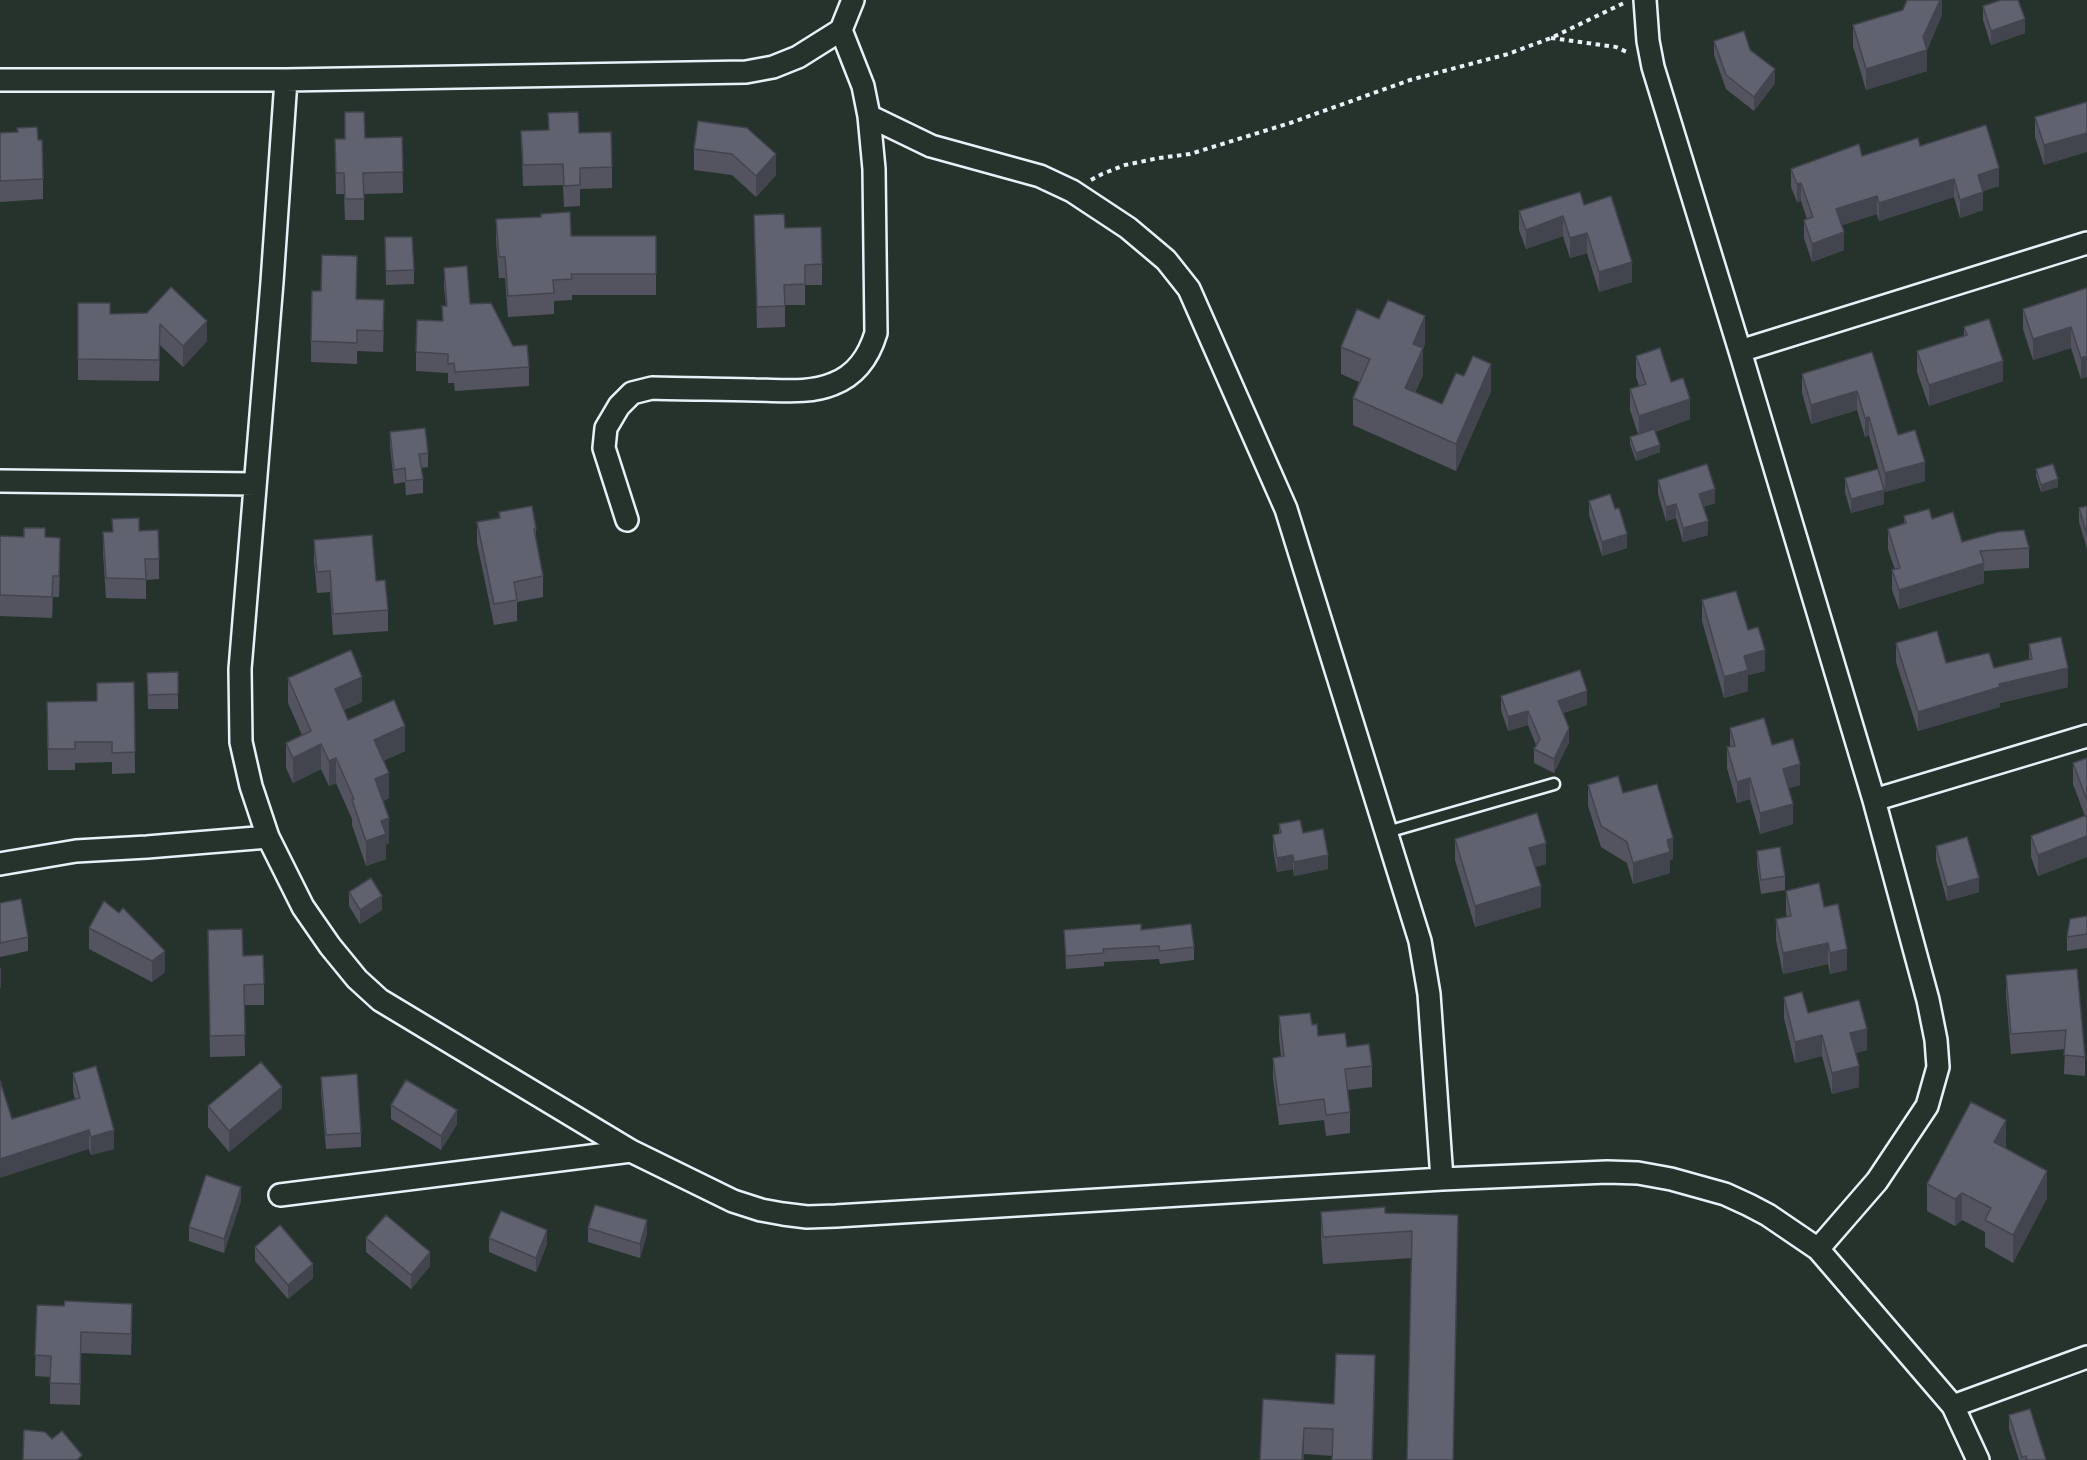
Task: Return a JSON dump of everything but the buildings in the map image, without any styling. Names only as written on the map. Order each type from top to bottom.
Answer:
[{"type":"street","points":[[0,80],[286,80],[746,72],[773,67],[798,57],[841,30],[853,0]]},
{"type":"street","points":[[1645,0],[1648,41],[1653,67],[1874,800],[1928,1000],[1936,1040],[1938,1067],[1927,1106],[1877,1180],[1818,1249]]},
{"type":"street","points":[[627,520],[604,448],[606,428],[619,405],[632,393],[652,388],[807,391],[833,385],[850,375],[872,348],[876,333],[874,169],[869,116],[863,86],[841,30]]},
{"type":"street","points":[[286,80],[240,669],[241,742],[251,786],[268,837],[303,907],[357,980],[380,1000],[632,1150],[733,1201],[761,1210],[807,1217],[1442,1179],[1607,1172],[1638,1173],[1717,1191],[1768,1215],[1818,1249],[1953,1406],[1978,1460]]},
{"type":"street","points":[[869,116],[931,146],[1040,176],[1072,191],[1128,228],[1166,260],[1189,288],[1286,509],[1420,941],[1425,967],[1442,1179]]},
{"type":"street","points":[[1740,351],[2087,243]]},
{"type":"street","points":[[0,481],[255,484]]},
{"type":"street","points":[[1874,800],[2087,736]]},
{"type":"street","points":[[0,864],[76,851],[268,837]]},
{"type":"street","points":[[280,1195],[632,1150]]},
{"type":"street","points":[[1953,1406],[2087,1358]]},
{"type":"lane","points":[[1387,832],[1554,784]]},
{"type":"path","points":[[1072,191],[1102,174],[1125,165],[1190,154],[1290,123],[1410,80],[1508,54],[1551,38],[1632,0]]},
{"type":"path","points":[[1551,38],[1616,47],[1653,67]]}]
